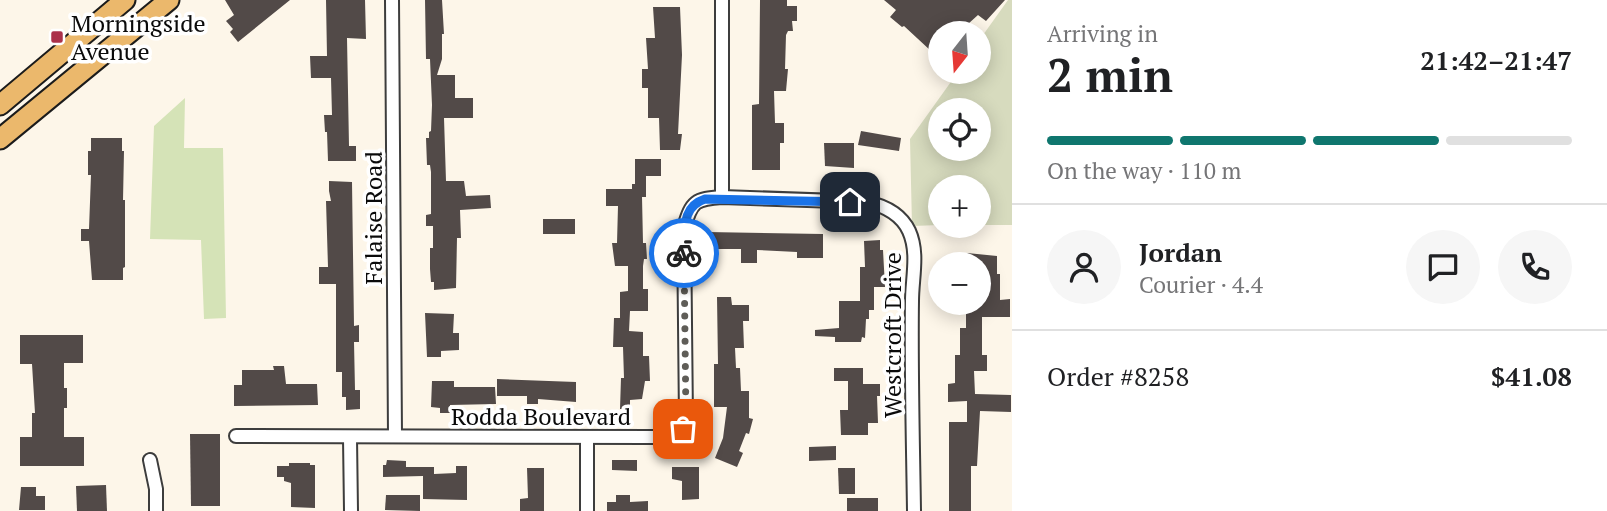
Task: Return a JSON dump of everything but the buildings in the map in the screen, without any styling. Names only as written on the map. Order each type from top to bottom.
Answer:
[{"type":"main road","points":[[0,105],[125,0]]},
{"type":"main road","points":[[0,139],[169,0]]},
{"type":"street","name":"Falaise Road","points":[[392,0],[395,436]]},
{"type":"street","points":[[722,0],[722,197]]},
{"type":"street","name":"Rodda Boulevard","points":[[236,436],[668,436],[683,429],[686,420],[684,227],[690,207],[696,202],[722,197]]},
{"type":"street","name":"Westcroft Drive","points":[[722,197],[867,202],[881,205],[896,214],[909,230],[914,250],[914,511]]},
{"type":"street","points":[[587,437],[587,511]]},
{"type":"street","points":[[350,438],[351,511]]},
{"type":"street","points":[[150,460],[156,489],[156,511]]},
{"type":"green space","points":[[1008,0],[1012,0],[1012,225],[991,225],[991,175],[928,175],[928,225],[912,226],[910,139],[928,114],[928,161],[991,161],[991,98],[939,98],[949,84],[991,84],[991,24]]},
{"type":"green space","points":[[185,98],[184,148],[223,148],[226,318],[204,319],[201,240],[150,239],[154,126]]},
{"type":"way so far","points":[[683,429],[686,420],[684,253]]},
{"type":"place","name":"Morningside Avenue","points":[[57,37]]},
{"type":"route","points":[[684,253],[684,227],[690,207],[705,199],[722,197],[850,202]]}]
